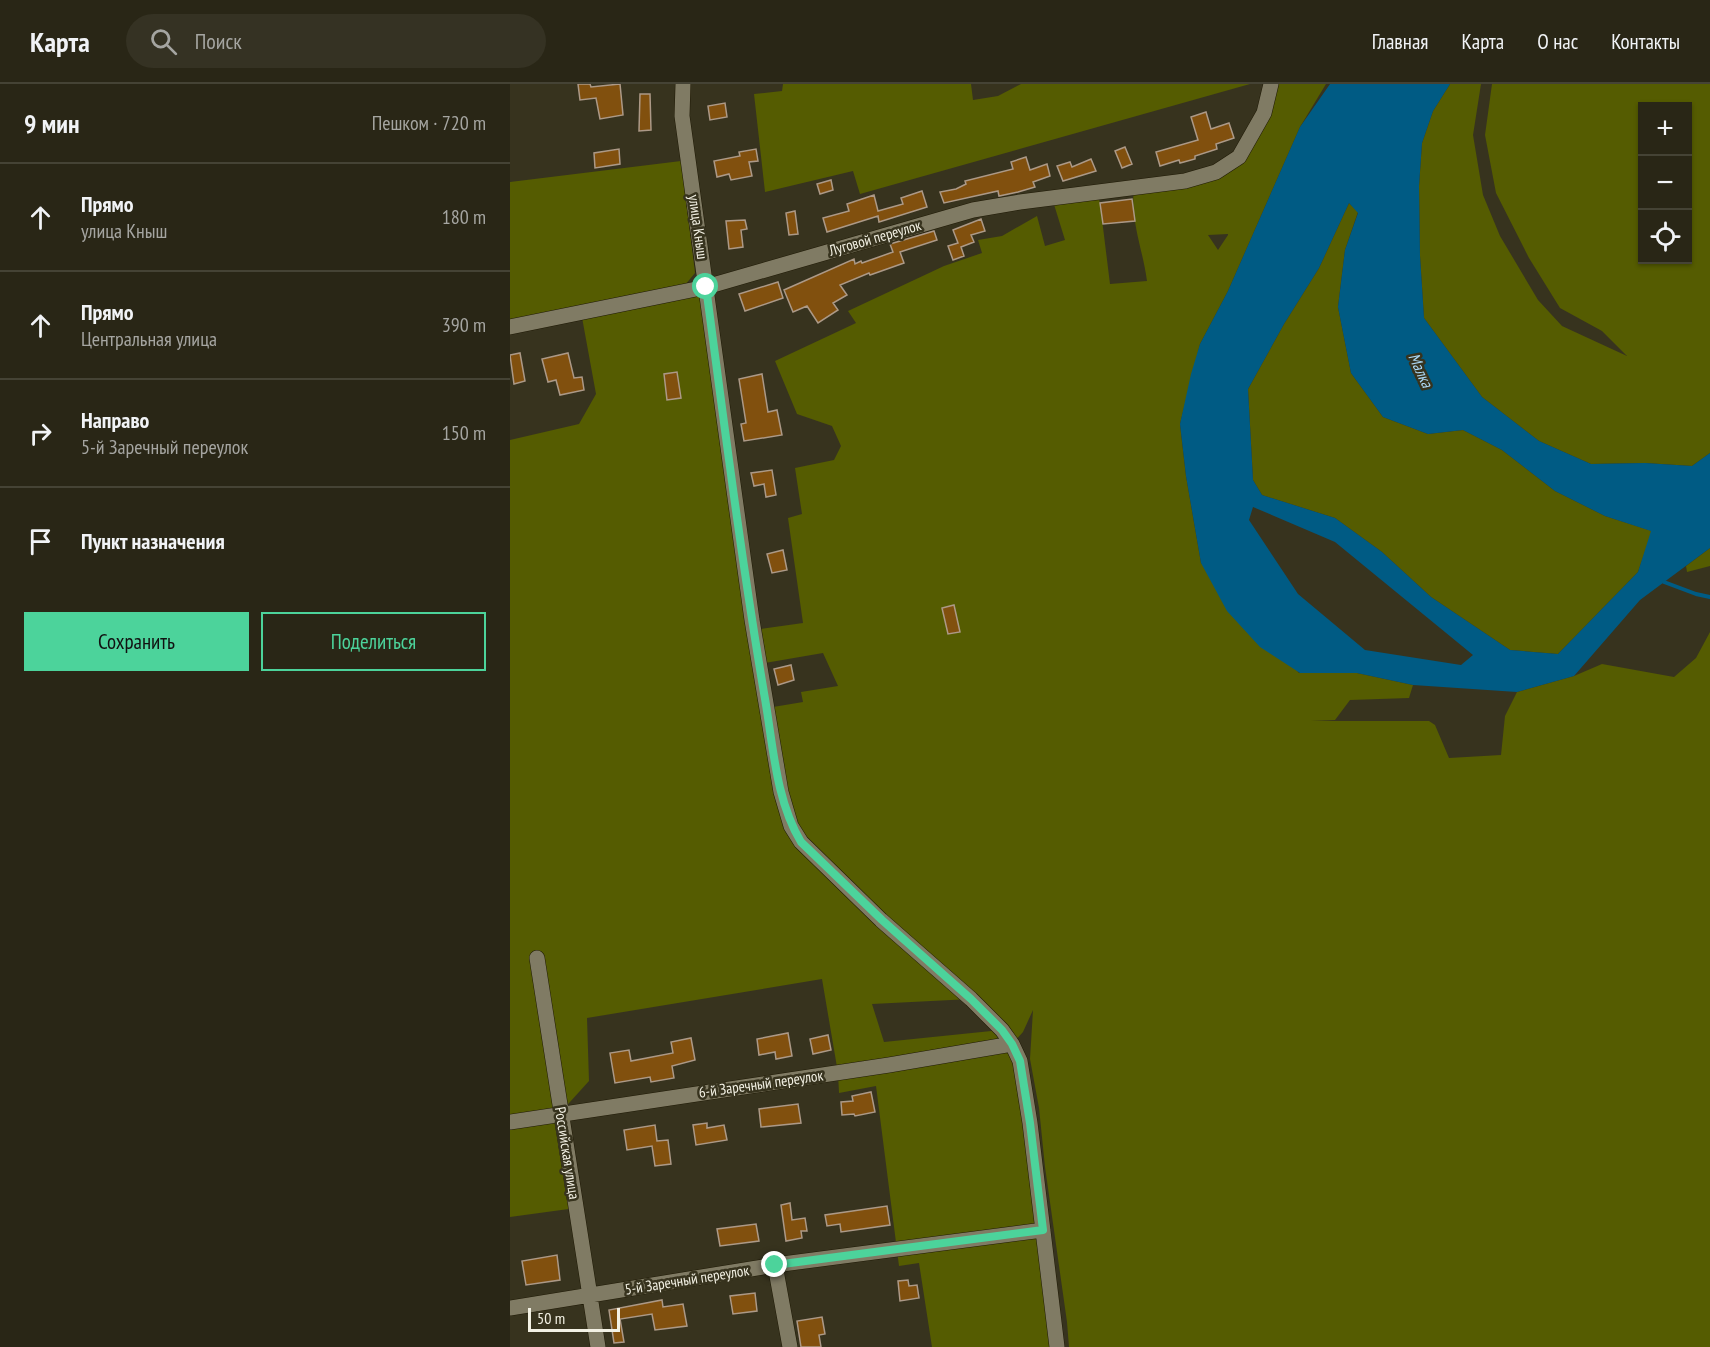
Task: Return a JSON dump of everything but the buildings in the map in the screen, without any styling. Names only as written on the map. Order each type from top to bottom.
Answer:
[{"type":"street","name":"улица Кныш","points":[[683,84],[682,116],[752,620],[781,792],[792,826],[801,842],[882,920],[971,999],[1002,1030],[1012,1044]]},
{"type":"street","name":"Луговой переулок","points":[[510,327],[706,287],[973,210],[1185,181],[1216,172],[1239,157],[1264,113],[1270,84]]},
{"type":"street","name":"Российская улица","points":[[537,958],[598,1347]]},
{"type":"street","name":"6-й Заречный переулок","points":[[510,1122],[879,1067],[1012,1044]]},
{"type":"street","points":[[1012,1044],[1020,1061],[1030,1123],[1057,1347]]},
{"type":"street","name":"5-й Заречный переулок","points":[[510,1308],[775,1265],[1043,1230]]},
{"type":"street","points":[[775,1265],[790,1347]]},
{"type":"green space","points":[[783,84],[971,84],[973,100],[998,96],[1021,84],[1250,84],[860,194],[853,171],[765,192],[754,94],[782,91]]},
{"type":"green space","points":[[1271,84],[1326,84],[1300,127],[1228,291],[1200,344],[1180,424],[1186,476],[1201,563],[1299,673],[1357,673],[1413,685],[1409,698],[1350,700],[1335,720],[1311,721],[1429,721],[1435,725],[1449,758],[1501,755],[1505,716],[1517,692],[1574,676],[1602,664],[1674,677],[1696,658],[1710,632],[1710,1347],[1069,1347],[1039,1108],[1030,1059],[1033,1010],[1023,1032],[1012,1044],[1057,1347],[932,1347],[919,1263],[899,1266],[876,1086],[839,1093],[838,1073],[822,979],[587,1018],[589,1081],[560,1113],[576,1208],[510,1217],[510,440],[579,424],[596,394],[581,312],[706,287],[754,630],[803,623],[788,518],[802,514],[795,468],[834,460],[841,446],[832,426],[797,414],[775,361],[856,323],[848,311],[944,266],[982,253],[978,240],[1002,236],[1037,216],[1045,246],[1065,240],[1052,198],[1097,193],[1110,284],[1147,281],[1135,223],[1134,188],[1185,181],[1239,157]],"holes":[[[1228,234],[1218,250],[1208,235]],[[823,653],[838,686],[801,692],[803,702],[767,708],[759,664]],[[971,999],[1001,1030],[884,1042],[872,1004]]]},
{"type":"green space","points":[[1450,84],[1481,84],[1473,135],[1483,195],[1500,236],[1538,300],[1562,326],[1627,356],[1602,331],[1560,308],[1529,258],[1496,193],[1485,135],[1492,84],[1710,84],[1710,453],[1692,466],[1645,463],[1591,464],[1539,441],[1482,397],[1424,318],[1419,186],[1422,143],[1433,111]]},
{"type":"green space","points":[[681,161],[695,273],[685,285],[510,321],[510,182]]},
{"type":"green space","points":[[1349,203],[1358,212],[1345,250],[1338,307],[1351,373],[1383,417],[1428,434],[1463,430],[1502,450],[1555,491],[1605,516],[1652,531],[1638,572],[1558,654],[1510,650],[1431,597],[1382,552],[1335,518],[1262,495],[1253,480],[1248,389],[1284,324],[1319,268]]},
{"type":"green space","points":[[1710,548],[1710,566],[1687,572],[1686,566]]},
{"type":"water","name":"Малка","points":[[1330,84],[1450,84],[1433,111],[1422,143],[1419,186],[1424,318],[1482,397],[1539,441],[1591,464],[1645,463],[1692,466],[1710,453],[1710,548],[1640,600],[1574,676],[1517,692],[1413,685],[1357,673],[1300,673],[1260,647],[1227,611],[1201,563],[1186,476],[1180,424],[1191,374],[1200,344],[1228,291],[1300,127]],"holes":[[[1349,203],[1358,213],[1345,250],[1338,307],[1351,373],[1383,417],[1428,434],[1463,430],[1502,450],[1555,491],[1605,516],[1651,531],[1638,572],[1558,654],[1510,650],[1431,597],[1382,552],[1335,518],[1262,495],[1253,480],[1248,389],[1284,324],[1319,268]],[[1253,507],[1335,542],[1473,655],[1461,665],[1365,650],[1298,594],[1249,520]]]},
{"type":"waterway","points":[[1664,582],[1710,597]]},
{"type":"route","points":[[706,287],[752,620],[781,792],[792,826],[801,842],[882,920],[971,999],[1002,1030],[1012,1044],[1020,1061],[1043,1230],[775,1265]]}]
